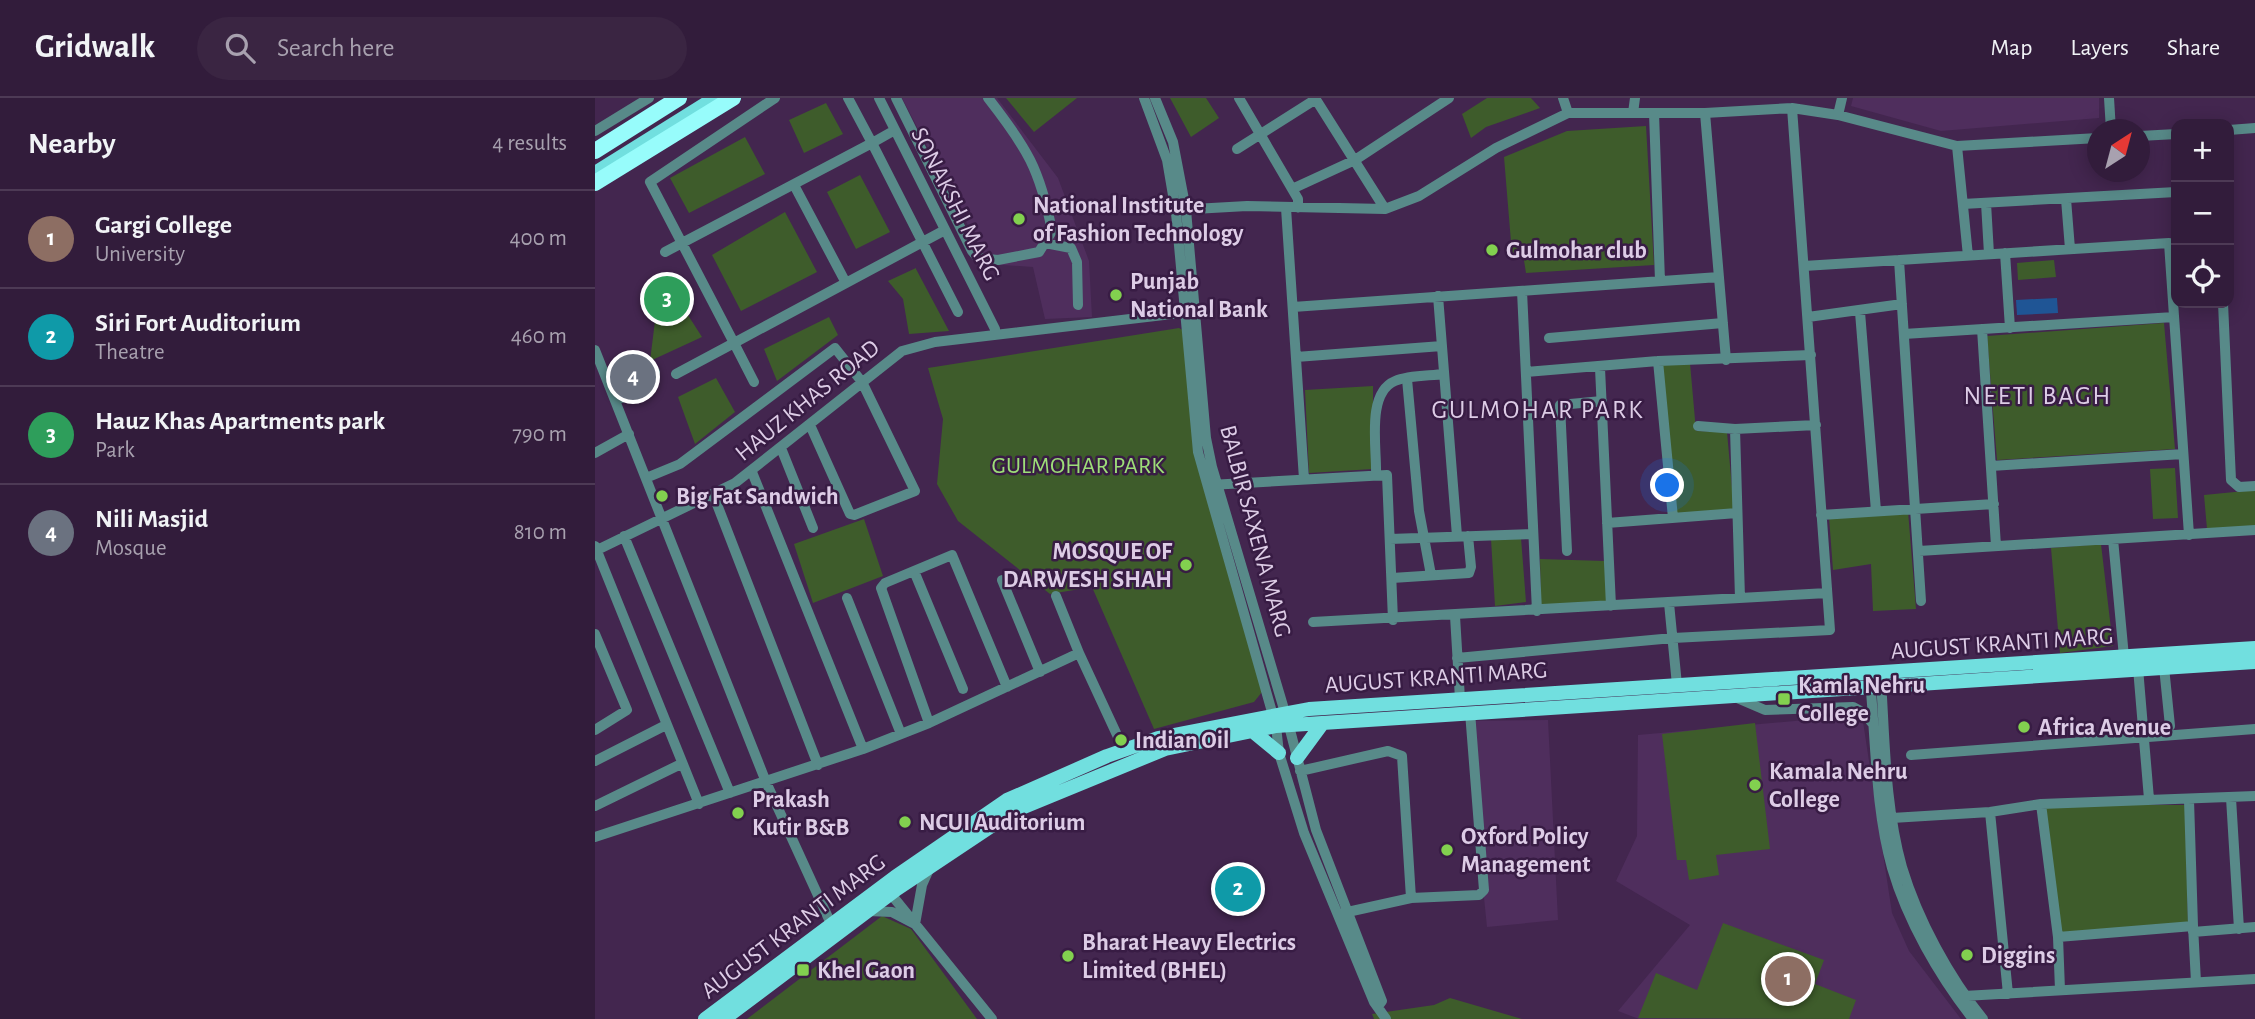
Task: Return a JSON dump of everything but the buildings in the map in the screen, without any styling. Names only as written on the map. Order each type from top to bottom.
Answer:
[{"type":"highway","points":[[595,151],[679,98]]},
{"type":"highway","points":[[595,183],[733,98]]},
{"type":"main road","points":[[595,173],[715,98]]},
{"type":"main road","name":"AUGUST KRANTI MARG","points":[[705,1019],[832,926],[987,827],[1034,802],[1164,749],[1281,720],[1322,724],[1730,695],[2124,657],[2255,648]]},
{"type":"main road","name":"AUGUST KRANTI MARG","points":[[724,1019],[868,911],[887,890],[1007,800],[1158,738],[1460,699],[1677,685],[1875,680],[2255,662]]},
{"type":"main road","points":[[1299,764],[1322,724]]},
{"type":"main road","points":[[1250,729],[1279,753]]},
{"type":"street","points":[[595,131],[649,98]]},
{"type":"street","points":[[754,382],[650,181],[775,98]]},
{"type":"street","points":[[848,98],[958,312]]},
{"type":"street","name":"SONAKSHI MARG","points":[[879,98],[995,328]]},
{"type":"street","points":[[896,98],[972,251],[978,258],[998,260],[1039,252],[1052,232],[1044,188],[1026,147],[988,98]]},
{"type":"street","name":"BALBIR SAXENA MARG","points":[[1144,98],[1181,210]]},
{"type":"street","name":"BALBIR SAXENA MARG","points":[[1155,98],[1173,142],[1189,312],[1213,485],[1281,720]]},
{"type":"street","points":[[1239,98],[1298,199],[1292,208],[1293,307],[1304,480]]},
{"type":"street","points":[[1237,149],[1315,98],[1385,209]]},
{"type":"street","points":[[1292,189],[1355,160],[1449,98]]},
{"type":"street","points":[[1563,98],[1568,113]]},
{"type":"street","points":[[1633,113],[1635,98]]},
{"type":"street","points":[[1726,98],[1728,112]]},
{"type":"street","points":[[1838,115],[1842,98]]},
{"type":"street","points":[[2109,98],[2110,119]]},
{"type":"street","points":[[1181,210],[1247,206],[1385,209],[1419,196],[1496,148],[1568,113],[1705,113],[1788,105],[1957,146],[2087,139]]},
{"type":"street","points":[[1457,657],[1672,638],[1830,630],[1804,266],[1788,105]]},
{"type":"street","points":[[1654,113],[1660,281]]},
{"type":"street","points":[[1705,113],[1726,360]]},
{"type":"street","points":[[2234,130],[2255,128]]},
{"type":"street","points":[[665,251],[895,130]]},
{"type":"street","points":[[2150,135],[2171,134]]},
{"type":"street","points":[[1957,146],[1968,256]]},
{"type":"street","points":[[794,185],[846,284]]},
{"type":"street","points":[[1963,204],[2171,192]]},
{"type":"street","points":[[2066,199],[2070,249]]},
{"type":"street","points":[[1986,203],[1989,254]]},
{"type":"street","points":[[676,374],[945,230]]},
{"type":"street","points":[[1045,243],[1071,248],[1077,262],[1078,305]]},
{"type":"street","points":[[1804,266],[2169,243],[2189,534]]},
{"type":"street","points":[[2005,253],[2010,328]]},
{"type":"street","points":[[1899,260],[1921,601]]},
{"type":"street","points":[[1293,307],[1719,277]]},
{"type":"street","points":[[1522,290],[1537,611]]},
{"type":"street","points":[[1392,578],[1471,570],[1463,536],[1444,374],[1439,296]]},
{"type":"street","points":[[1808,317],[1860,312],[1902,304]]},
{"type":"street","points":[[2223,308],[2231,480],[2239,487],[2255,486]]},
{"type":"street","name":"HAUZ KHAS ROAD","points":[[596,549],[713,494],[752,472],[902,351],[935,342],[1189,312]]},
{"type":"street","points":[[1860,312],[1876,511]]},
{"type":"street","points":[[1904,334],[2174,317]]},
{"type":"street","points":[[1549,338],[1723,323]]},
{"type":"street","points":[[1982,329],[1996,546]]},
{"type":"street","points":[[1296,357],[1442,346]]},
{"type":"street","points":[[646,478],[680,464],[832,348],[840,350],[862,382],[915,491],[854,515],[850,514],[810,425]]},
{"type":"street","points":[[595,349],[766,782],[832,926]]},
{"type":"street","points":[[1526,372],[1600,368],[1658,361],[1811,355]]},
{"type":"street","points":[[1658,361],[1673,518]]},
{"type":"street","points":[[1600,368],[1611,606]]},
{"type":"street","points":[[617,400],[638,390],[655,372]]},
{"type":"street","points":[[1376,474],[1379,397],[1385,387],[1396,380],[1444,374]]},
{"type":"street","points":[[1407,379],[1419,511],[1431,575]]},
{"type":"street","points":[[1567,551],[1560,405],[1602,401]]},
{"type":"street","points":[[1698,426],[1735,429],[1816,425]]},
{"type":"street","points":[[1735,429],[1740,598]]},
{"type":"street","points":[[595,453],[629,434]]},
{"type":"street","points":[[781,448],[813,528]]},
{"type":"street","points":[[1991,466],[2183,454]]},
{"type":"street","points":[[752,472],[863,749]]},
{"type":"street","points":[[1213,485],[1376,474],[1389,478],[1394,620]]},
{"type":"street","points":[[713,494],[818,765]]},
{"type":"street","points":[[1821,514],[1994,504]]},
{"type":"street","points":[[1607,523],[1737,513]]},
{"type":"street","points":[[1919,551],[2255,530]]},
{"type":"street","points":[[1390,539],[1533,534]]},
{"type":"street","points":[[624,536],[730,793]]},
{"type":"street","points":[[2113,539],[2124,657]]},
{"type":"street","points":[[596,549],[699,804]]},
{"type":"street","points":[[929,723],[881,588],[885,583],[952,555],[1007,687]]},
{"type":"street","points":[[914,571],[963,689]]},
{"type":"street","points":[[1002,580],[1040,671]]},
{"type":"street","points":[[1313,622],[1394,620],[1827,593]]},
{"type":"street","points":[[1056,596],[1124,750]]},
{"type":"street","points":[[847,598],[901,734]]},
{"type":"street","points":[[1669,603],[1677,685]]},
{"type":"street","points":[[1455,616],[1460,699]]},
{"type":"street","points":[[595,634],[627,710],[595,730]]},
{"type":"street","points":[[595,837],[863,749],[929,723],[1079,653]]},
{"type":"street","points":[[2164,667],[2170,726]]},
{"type":"street","points":[[2138,668],[2149,799]]},
{"type":"street","points":[[1875,680],[1874,725],[1882,818],[1892,867],[1907,909],[1954,996],[1973,1019]]},
{"type":"street","points":[[1875,680],[1892,818],[1902,867],[1918,909],[1964,996],[1983,1019]]},
{"type":"street","points":[[1730,695],[1765,710],[1853,707],[1864,713],[1874,725]]},
{"type":"street","points":[[1344,913],[1411,898],[1479,895],[1484,890],[1470,712]]},
{"type":"street","points":[[1281,720],[1279,753],[1304,833],[1344,913]]},
{"type":"street","points":[[1281,720],[1299,764],[1316,830],[1374,1002],[1379,1005],[1387,1019]]},
{"type":"street","points":[[595,761],[666,725]]},
{"type":"street","points":[[1911,755],[2144,735],[2255,729]]},
{"type":"street","points":[[1299,764],[1388,751],[1402,756],[1411,898]]},
{"type":"street","points":[[595,806],[681,764]]},
{"type":"street","points":[[1892,818],[1990,812],[2041,804],[2255,796]]},
{"type":"street","points":[[2231,798],[2239,929]]},
{"type":"street","points":[[2189,800],[2196,982]]},
{"type":"street","points":[[2041,804],[2058,937],[2060,990]]},
{"type":"street","points":[[1990,812],[2008,993]]},
{"type":"street","points":[[915,924],[922,885],[932,864]]},
{"type":"street","points":[[887,890],[992,1019]]},
{"type":"street","points":[[868,911],[892,912],[915,924]]},
{"type":"street","points":[[2058,937],[2255,927]]},
{"type":"street","points":[[1964,996],[2255,979]]},
{"type":"shaded area","name":"National Institute of Fashion Technology","points":[[902,98],[997,98],[1058,178],[1089,261],[1092,317],[1045,319],[1033,267],[988,264]]},
{"type":"shaded area","points":[[1853,98],[2099,98],[2099,118],[1941,131],[1851,106]]},
{"type":"shaded area","name":"Kamala Nehru College","points":[[1862,715],[1892,913],[1909,951],[1961,1019],[1639,1019],[1618,1011],[1690,925],[1616,881],[1637,836],[1638,735]]},
{"type":"shaded area","points":[[1548,720],[1558,920],[1487,927],[1466,721]]},
{"type":"green space","points":[[1006,98],[1077,98],[1034,132]]},
{"type":"green space","points":[[1170,98],[1206,98],[1219,118],[1191,137]]},
{"type":"green space","points":[[1487,98],[1531,98],[1540,108],[1486,127],[1471,138],[1462,114]]},
{"type":"green space","points":[[826,103],[843,134],[804,153],[789,120]]},
{"type":"green space","points":[[1646,126],[1654,265],[1526,273],[1523,254],[1512,254],[1504,157],[1567,131]]},
{"type":"green space","points":[[745,137],[765,174],[689,213],[670,178]]},
{"type":"green space","points":[[860,175],[890,232],[856,249],[827,192]]},
{"type":"green space","points":[[785,212],[817,272],[741,311],[712,255]]},
{"type":"green space","points":[[2054,260],[2056,277],[2018,280],[2017,263]]},
{"type":"green space","points":[[916,268],[949,331],[909,334],[903,299],[888,281]]},
{"type":"green space","points":[[661,273],[702,337],[650,361]]},
{"type":"green space","points":[[829,317],[838,335],[777,381],[764,349]]},
{"type":"green space","points":[[2164,323],[2175,449],[1997,460],[1987,336]]},
{"type":"green space","name":"GULMOHAR PARK","points":[[1179,328],[1184,331],[1200,467],[1262,692],[1254,702],[1154,729],[1092,587],[1050,594],[958,521],[937,484],[943,419],[928,368]]},
{"type":"green space","points":[[1690,363],[1696,431],[1727,432],[1734,510],[1676,514],[1661,364]]},
{"type":"green space","points":[[716,378],[735,412],[695,444],[678,397]]},
{"type":"green space","points":[[1373,386],[1373,469],[1309,473],[1305,390]]},
{"type":"green space","points":[[2175,468],[2178,518],[2153,519],[2150,469]]},
{"type":"green space","points":[[2255,490],[2255,526],[2207,529],[2204,495]]},
{"type":"green space","points":[[1908,511],[1916,609],[1873,611],[1871,564],[1833,570],[1829,517]]},
{"type":"green space","points":[[864,519],[883,576],[813,603],[794,544]]},
{"type":"green space","points":[[1521,538],[1526,602],[1495,606],[1491,539]]},
{"type":"green space","points":[[2101,544],[2113,646],[2060,653],[2051,548]]},
{"type":"green space","points":[[1540,559],[1605,561],[1607,602],[1541,605]]},
{"type":"green space","points":[[1755,723],[1770,849],[1716,855],[1719,875],[1689,880],[1686,860],[1677,860],[1662,734]]},
{"type":"green space","points":[[2185,805],[2188,923],[2061,933],[2045,807]]},
{"type":"green space","points":[[882,916],[911,929],[977,1019],[747,1019]]},
{"type":"green space","points":[[1723,923],[1824,960],[1815,984],[1856,1000],[1849,1019],[1638,1018],[1656,973],[1697,990]]},
{"type":"green space","points":[[1450,998],[1522,1019],[1374,1019],[1372,1014],[1434,1005]]},
{"type":"water","points":[[2057,298],[2058,313],[2017,315],[2016,300]]},
{"type":"place","name":"National Institute of Fashion Technology","points":[[1019,219]]},
{"type":"place","name":"Gulmohar club","points":[[1492,250]]},
{"type":"place","name":"Punjab National Bank","points":[[1116,295]]},
{"type":"place","name":"Hauz Khas Apartments park","points":[[667,299]]},
{"type":"place","name":"Nili Masjid","points":[[633,377]]},
{"type":"place","name":"Big Fat Sandwich","points":[[662,496]]},
{"type":"place","name":"MOSQUE OF DARWESH SHAH","points":[[1186,565]]},
{"type":"place","name":"Kamla Nehru College","points":[[1784,699]]},
{"type":"place","name":"Africa Avenue","points":[[2024,727]]},
{"type":"place","name":"Indian Oil","points":[[1121,740]]},
{"type":"place","name":"Kamala Nehru College","points":[[1755,785]]},
{"type":"place","name":"Prakash Kutir B&B","points":[[738,813]]},
{"type":"place","name":"NCUI Auditorium","points":[[905,822]]},
{"type":"place","name":"Oxford Policy Management","points":[[1447,850]]},
{"type":"place","name":"Siri Fort Auditorium","points":[[1238,889]]},
{"type":"place","name":"Diggins","points":[[1967,955]]},
{"type":"place","name":"Bharat Heavy Electrics Limited (BHEL)","points":[[1068,956]]},
{"type":"place","name":"Khel Gaon","points":[[803,970]]},
{"type":"place","name":"Gargi College","points":[[1788,979]]},
{"type":"district","name":"NEETI BAGH","points":[[2038,395]]},
{"type":"district","name":"GULMOHAR PARK","points":[[1538,409]]}]
